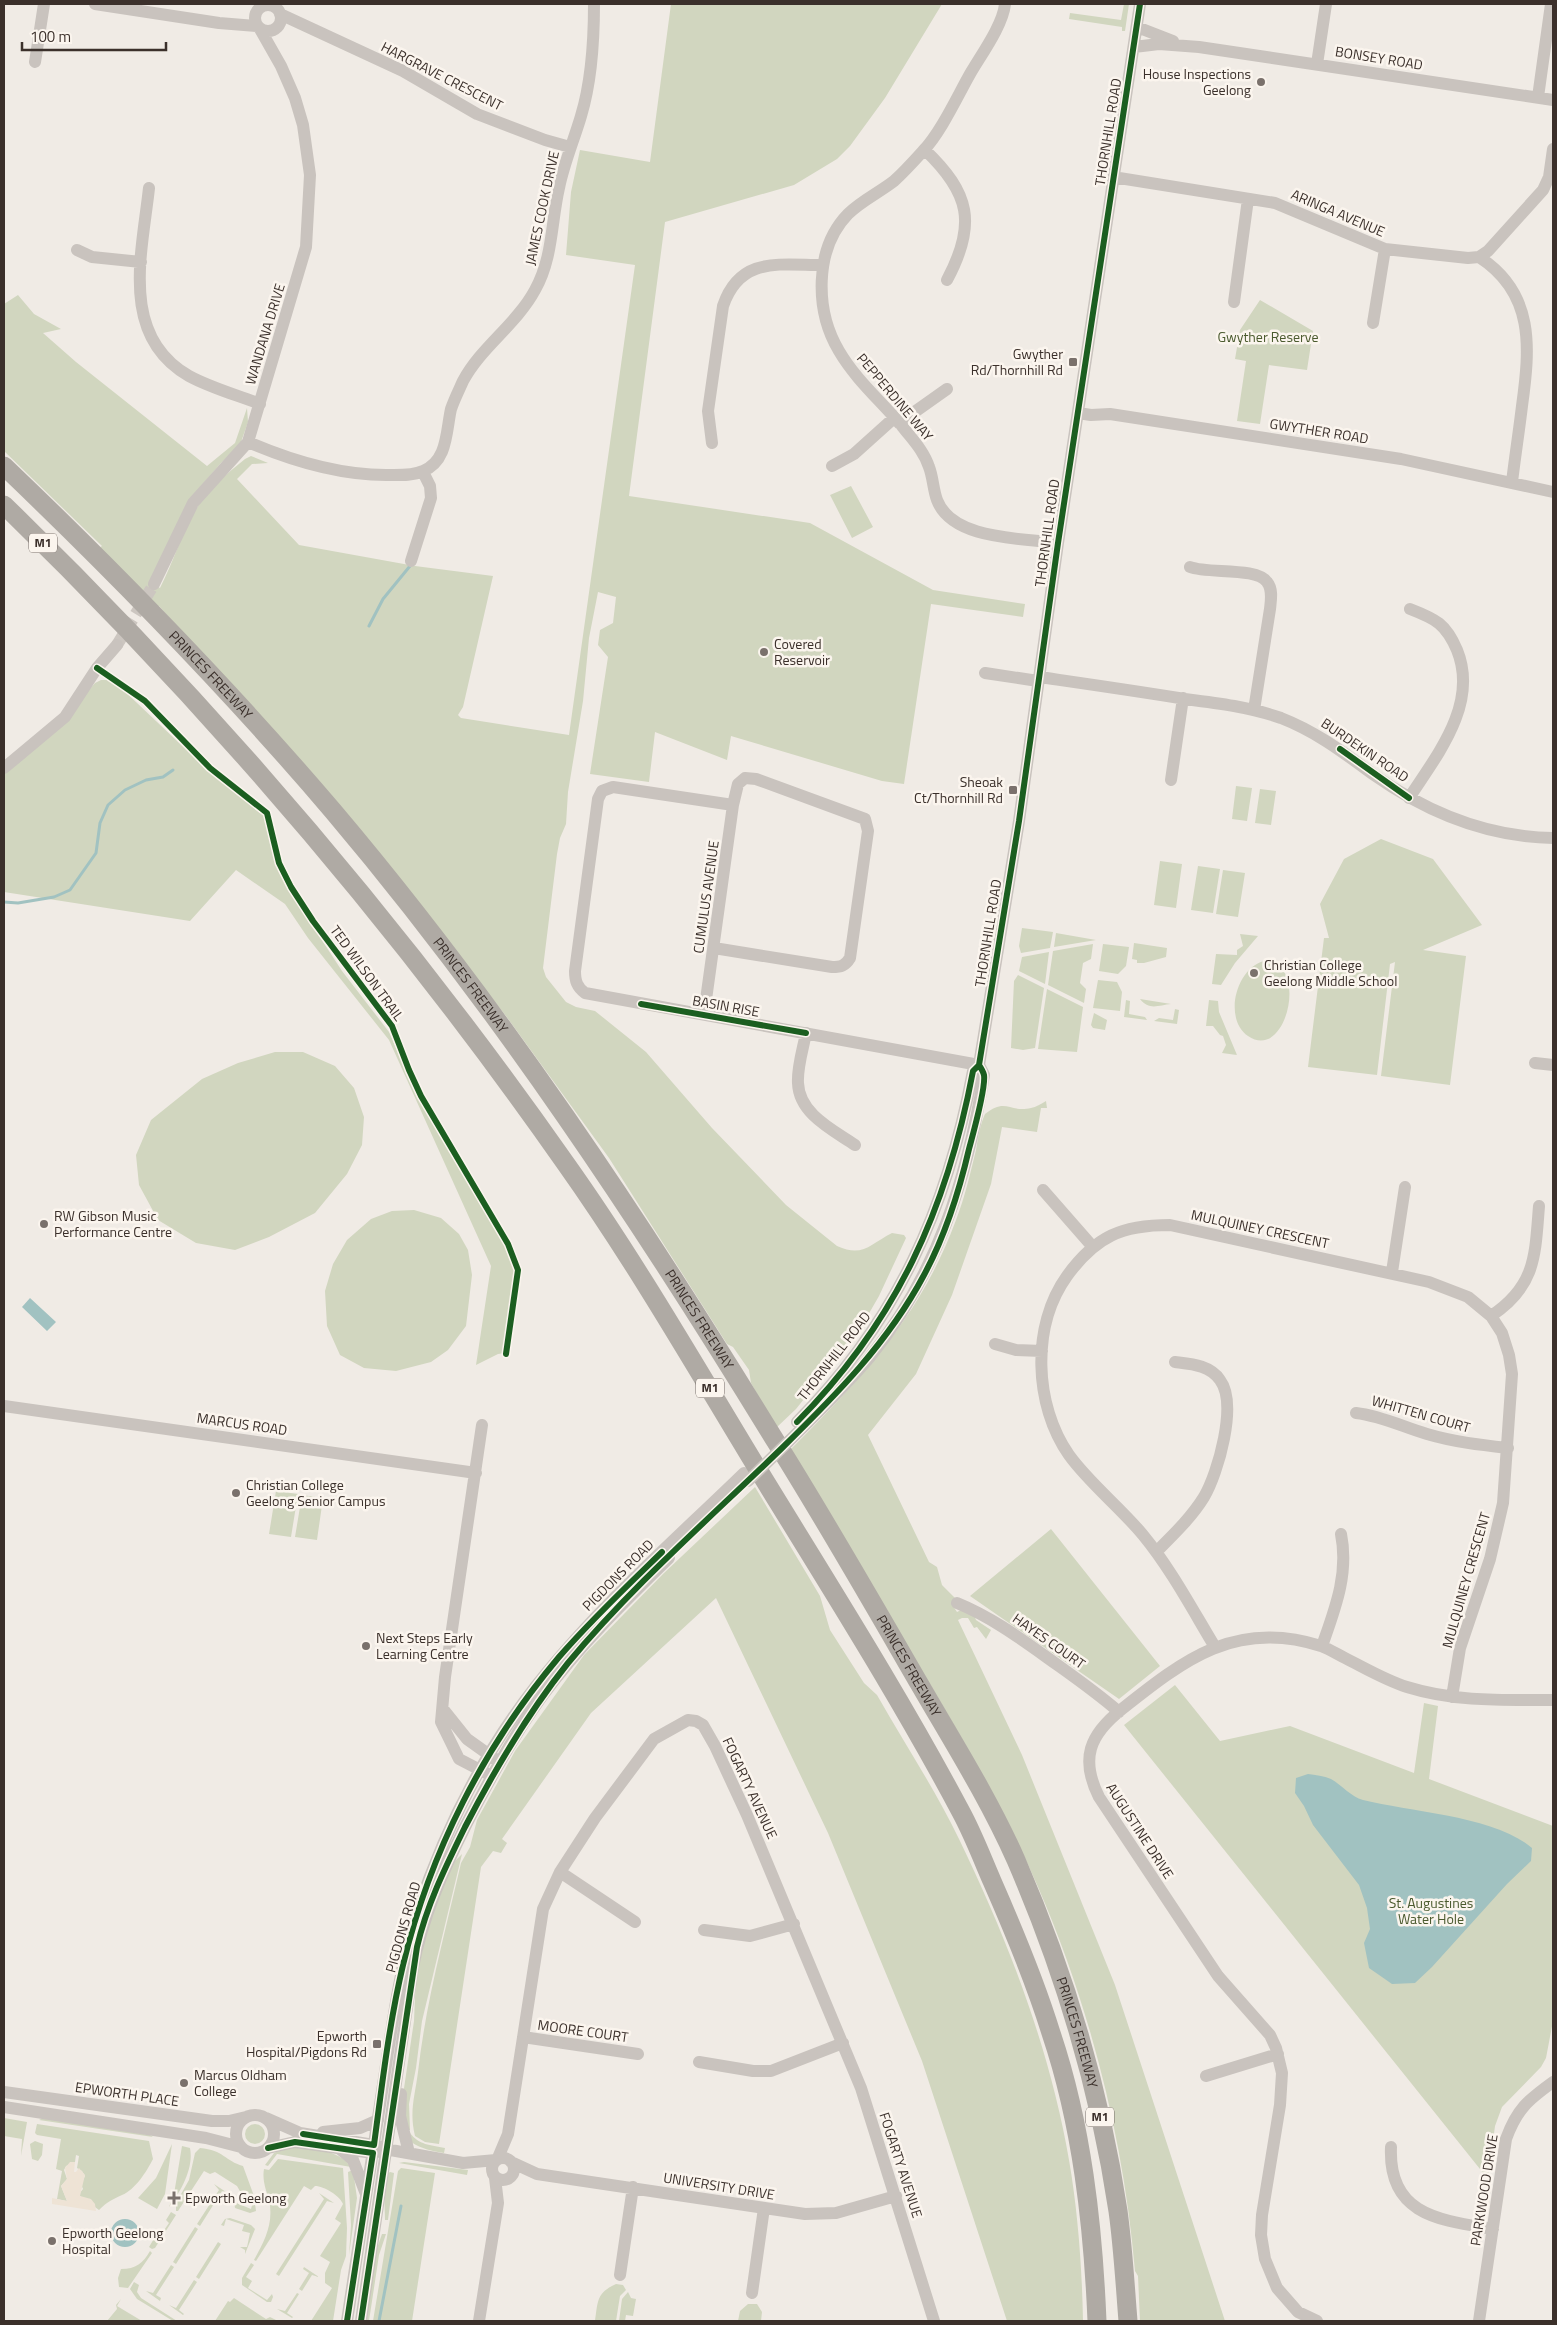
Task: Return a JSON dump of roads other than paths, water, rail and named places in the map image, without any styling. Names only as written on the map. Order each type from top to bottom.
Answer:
[{"type":"highway","name":"PRINCES FREEWAY","points":[[4,466],[111,570],[222,686],[335,814],[414,913],[503,1030],[663,1260],[810,1496],[985,1799],[1015,1858],[1040,1921],[1076,2025],[1095,2093],[1118,2212],[1128,2321]]},
{"type":"highway","name":"PRINCES FREEWAY","points":[[4,505],[82,581],[164,668],[309,830],[432,980],[527,1108],[596,1208],[690,1356],[845,1609],[964,1816],[1014,1930],[1053,2036],[1080,2145],[1095,2273],[1097,2321]]},
{"type":"street","points":[[35,62],[44,4]]},
{"type":"street","points":[[95,4],[219,23],[259,28],[268,32],[278,17],[271,6],[260,8],[219,23]]},
{"type":"street","name":"JAMES COOK DRIVE","points":[[423,472],[436,462],[443,452],[452,409],[464,380],[477,360],[521,313],[542,278],[549,251],[560,184],[570,147],[582,115],[590,71],[594,4]]},
{"type":"street","name":"PEPPERDINE WAY","points":[[1004,4],[1004,14],[925,150],[894,180],[848,213],[835,231],[825,252],[822,288],[827,321],[838,349],[852,371],[897,421],[926,458],[937,501],[952,520],[969,530],[1058,543]]},
{"type":"street","name":"THORNHILL ROAD","points":[[746,1477],[786,1438],[830,1386],[864,1342],[912,1264],[931,1222],[953,1161],[973,1071],[979,1065],[1019,822],[1058,543],[1140,4]]},
{"type":"street","points":[[1317,64],[1326,4]]},
{"type":"street","points":[[1538,97],[1551,4]]},
{"type":"street","points":[[259,28],[254,19],[260,8]]},
{"type":"street","name":"HARGRAVE CRESCENT","points":[[278,17],[303,26],[402,71],[477,114],[545,140],[570,147]]},
{"type":"street","name":"WANDANA DRIVE","points":[[278,17],[282,66]]},
{"type":"street","name":"BONSEY ROAD","points":[[1137,27],[1160,38],[1199,47]]},
{"type":"street","name":"WANDANA DRIVE","points":[[154,584],[193,503],[248,442],[300,270],[308,228],[310,175],[303,125],[295,98],[282,66],[259,28]]},
{"type":"street","name":"BONSEY ROAD","points":[[1134,47],[1159,44],[1199,47],[1553,100]]},
{"type":"street","points":[[1512,482],[1527,374],[1528,338],[1525,320],[1514,292],[1490,264],[1479,257],[1496,242],[1543,190],[1549,177],[1553,149]]},
{"type":"street","points":[[925,150],[949,175],[962,199],[964,232],[959,256],[947,280]]},
{"type":"street","name":"ARINGA AVENUE","points":[[1113,177],[1275,203],[1385,249],[1468,258],[1479,257]]},
{"type":"street","points":[[149,188],[139,298],[141,312],[150,336],[164,356],[191,378],[260,404]]},
{"type":"street","points":[[1234,302],[1248,199]]},
{"type":"street","points":[[1373,323],[1385,249]]},
{"type":"street","points":[[77,250],[92,257],[141,262]]},
{"type":"street","points":[[712,443],[708,411],[723,306],[728,291],[742,274],[765,266],[823,265]]},
{"type":"street","points":[[832,466],[854,454],[897,421],[946,389]]},
{"type":"street","name":"GWYTHER ROAD","points":[[1078,413],[1110,414],[1401,459],[1553,492]]},
{"type":"street","points":[[248,442],[339,472],[402,476],[423,472],[430,486],[431,498],[411,561]]},
{"type":"street","points":[[1190,567],[1205,571],[1260,576],[1268,582],[1271,603],[1254,710]]},
{"type":"street","points":[[1409,798],[1449,734],[1461,702],[1463,678],[1458,653],[1444,626],[1436,620],[1410,609]]},
{"type":"street","points":[[4,768],[65,717],[97,668],[117,645]]},
{"type":"street","name":"BURDEKIN ROAD","points":[[985,673],[1183,698],[1254,710],[1296,724],[1327,740],[1409,798],[1438,813],[1478,827],[1509,834],[1553,838]]},
{"type":"street","points":[[1171,780],[1183,698]]},
{"type":"street","name":"CUMULUS AVENUE","points":[[704,1014],[733,805],[738,784],[745,778],[756,780],[865,819],[868,831],[851,948],[846,964],[839,968],[714,948]]},
{"type":"street","name":"BASIN RISE","points":[[733,805],[613,787],[602,792],[598,799],[575,971],[577,984],[585,992],[979,1065]]},
{"type":"street","points":[[806,1033],[798,1083],[804,1103],[815,1117],[855,1145]]},
{"type":"street","points":[[1535,1063],[1553,1065]]},
{"type":"street","points":[[1392,1272],[1405,1187]]},
{"type":"street","points":[[1043,1190],[1092,1246]]},
{"type":"street","points":[[1491,1316],[1507,1305],[1521,1290],[1530,1271],[1535,1252],[1539,1206]]},
{"type":"street","name":"MULQUINEY CRESCENT","points":[[1215,1647],[1156,1552],[1116,1505],[1069,1455],[1057,1434],[1043,1386],[1042,1351],[1054,1302],[1064,1280],[1079,1259],[1092,1246],[1108,1236],[1128,1228],[1148,1225],[1170,1225],[1392,1272],[1452,1289],[1468,1297],[1491,1316],[1502,1333],[1509,1355],[1512,1374],[1508,1448],[1499,1525],[1490,1559],[1460,1648],[1452,1697]]},
{"type":"street","points":[[994,1344],[1016,1350],[1042,1351]]},
{"type":"street","points":[[1156,1552],[1176,1532],[1203,1498],[1217,1467],[1226,1430],[1226,1401],[1221,1380],[1211,1371],[1196,1365],[1175,1362]]},
{"type":"street","name":"MARCUS ROAD","points":[[4,1406],[476,1472]]},
{"type":"street","name":"WHITTEN COURT","points":[[1356,1413],[1375,1415],[1406,1428],[1447,1440],[1508,1448]]},
{"type":"street","points":[[482,1425],[445,1677],[442,1725],[456,1756],[463,1762],[492,1776]]},
{"type":"street","name":"PIGDONS ROAD","points":[[361,2321],[378,2149],[378,2120],[398,1989],[417,1913],[455,1818],[489,1755],[530,1693],[569,1646],[617,1595],[746,1477]]},
{"type":"street","name":"PIGDONS ROAD","points":[[347,2321],[366,2197],[378,2149],[419,1938],[437,1887],[492,1776],[544,1694],[600,1626],[746,1477]]},
{"type":"street","points":[[1322,1646],[1338,1600],[1343,1574],[1344,1552],[1341,1534]]},
{"type":"street","name":"HAYES COURT","points":[[957,1602],[979,1612],[1018,1638],[1101,1696],[1119,1712]]},
{"type":"street","name":"AUGUSTINE DRIVE","points":[[1317,2321],[1298,2312],[1277,2288],[1267,2266],[1262,2243],[1262,2215],[1280,2105],[1282,2073],[1278,2054],[1270,2035],[1218,1976],[1099,1797],[1092,1784],[1088,1767],[1090,1749],[1102,1728],[1119,1712],[1199,1654],[1215,1647],[1245,1640],[1267,1638],[1292,1640],[1322,1646],[1372,1672],[1405,1686],[1452,1697],[1493,1701],[1553,1700]]},
{"type":"street","points":[[443,1709],[466,1739],[500,1762]]},
{"type":"street","name":"FOGARTY AVENUE","points":[[508,2134],[543,1909],[560,1872],[605,1804],[654,1739],[688,1720],[696,1721],[703,1725],[715,1746],[794,1924],[861,2088],[934,2321]]},
{"type":"street","points":[[560,1872],[635,1922]]},
{"type":"street","points":[[704,1930],[750,1936],[794,1924]]},
{"type":"street","points":[[409,2153],[400,2116],[400,2102],[413,2001],[411,1977]]},
{"type":"street","name":"MOORE COURT","points":[[522,2037],[638,2054]]},
{"type":"street","points":[[699,2062],[753,2071],[771,2071],[843,2043]]},
{"type":"street","points":[[1206,2076],[1278,2054]]},
{"type":"street","name":"PARKWOOD DRIVE","points":[[1478,2321],[1506,2139],[1513,2118],[1537,2094],[1553,2082]]},
{"type":"street","name":"EPWORTH PLACE","points":[[4,2092],[212,2120],[228,2121],[246,2116]]},
{"type":"street","points":[[4,2107],[206,2138],[241,2147],[254,2153],[295,2142],[338,2148],[378,2149]]},
{"type":"street","points":[[241,2147],[236,2138],[236,2130],[246,2116],[256,2114],[287,2129],[303,2134],[463,2163],[502,2181],[510,2178]]},
{"type":"street","points":[[266,2118],[272,2125],[274,2134],[268,2148]]},
{"type":"street","points":[[303,2134],[352,2129],[378,2120]]},
{"type":"street","points":[[498,2204],[491,2168],[508,2134]]},
{"type":"street","points":[[479,2321],[498,2204],[514,2172],[508,2134]]},
{"type":"street","points":[[1391,2147],[1390,2161],[1397,2189],[1409,2203],[1433,2216],[1452,2222],[1493,2228]]},
{"type":"street","points":[[338,2148],[353,2160],[366,2197]]},
{"type":"street","points":[[463,2163],[505,2158],[511,2162]]},
{"type":"street","name":"UNIVERSITY DRIVE","points":[[511,2162],[537,2174]]},
{"type":"street","name":"UNIVERSITY DRIVE","points":[[510,2178],[537,2174],[764,2208],[824,2215],[896,2196]]},
{"type":"street","points":[[620,2275],[633,2187]]},
{"type":"street","points":[[752,2293],[764,2208]]},
{"type":"water","points":[[30,1298],[56,1322],[47,1331],[22,1307]]},
{"type":"water","points":[[1308,1774],[1331,1779],[1354,1796],[1363,1800],[1452,1816],[1497,1829],[1516,1837],[1532,1848],[1531,1861],[1507,1884],[1432,1967],[1415,1983],[1392,1984],[1369,1968],[1364,1943],[1370,1929],[1367,1908],[1359,1885],[1313,1825],[1295,1793],[1296,1778]]},
{"type":"water","points":[[125,2219],[135,2223],[139,2233],[135,2243],[125,2247],[115,2243],[111,2233],[115,2223]]},
{"type":"waterway","points":[[369,626],[383,599],[410,566]]},
{"type":"waterway","points":[[4,902],[18,903],[54,897],[70,890],[96,853],[100,823],[108,805],[125,790],[146,780],[163,777],[173,770]]},
{"type":"waterway","points":[[379,2321],[401,2206]]},
{"type":"tunnel","points":[[117,645],[154,584]]},
{"type":"place","name":"House Inspections Geelong","points":[[1261,82]]},
{"type":"place","name":"Gwyther Rd/Thornhill Rd","points":[[1073,362]]},
{"type":"place","name":"Covered Reservoir","points":[[764,652]]},
{"type":"place","name":"Sheoak Ct/Thornhill Rd","points":[[1013,790]]},
{"type":"place","name":"Christian College Geelong Middle School","points":[[1254,973]]},
{"type":"place","name":"RW Gibson Music Performance Centre","points":[[44,1224]]},
{"type":"place","name":"Christian College Geelong Senior Campus","points":[[236,1493]]},
{"type":"place","name":"Next Steps Early Learning Centre","points":[[366,1646]]},
{"type":"place","name":"Epworth Hospital/Pigdons Rd","points":[[377,2044]]},
{"type":"place","name":"Marcus Oldham College","points":[[184,2083]]},
{"type":"place","name":"Epworth Geelong","points":[[174,2198]]},
{"type":"place","name":"Epworth Geelong Hospital","points":[[52,2241]]},
{"type":"park label","name":"Gwyther Reserve","points":[[1268,337]]},
{"type":"park label","name":"St. Augustines Water Hole","points":[[1431,1912]]}]
